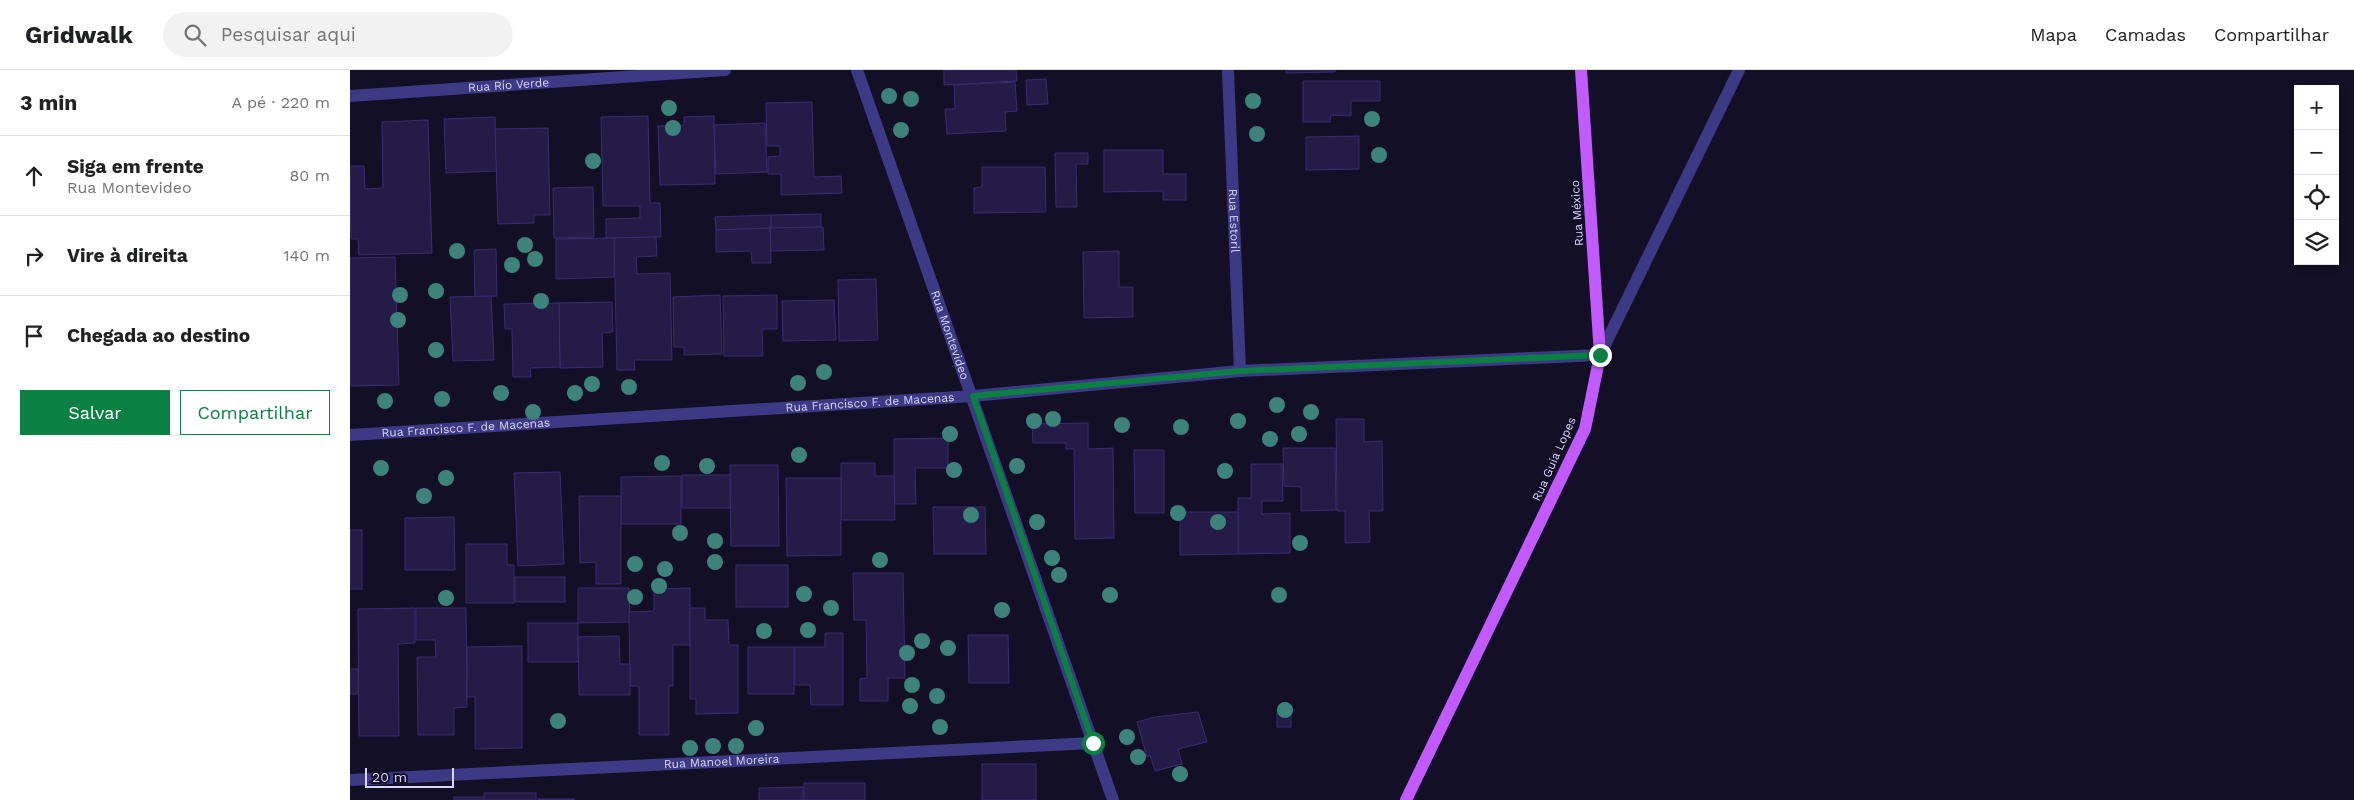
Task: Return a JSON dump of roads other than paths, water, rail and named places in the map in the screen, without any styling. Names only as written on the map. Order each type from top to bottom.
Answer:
[{"type":"main road","name":"Rua México","points":[[1581,70],[1600,355]]},
{"type":"main road","name":"Rua Guia Lopes","points":[[1406,800],[1586,429],[1600,355]]},
{"type":"street","name":"Rua Río Verde","points":[[350,96],[726,70]]},
{"type":"street","name":"Rua Montevideo","points":[[857,70],[973,396],[1113,800]]},
{"type":"street","name":"Rua Estoril","points":[[1228,70],[1240,371]]},
{"type":"street","name":"Rua Guia Lopes","points":[[1600,355],[1739,70]]},
{"type":"street","name":"Rua Francisco F. de Macenas","points":[[350,435],[973,396],[1240,371],[1600,355]]},
{"type":"street","name":"Rua Manoel Moreira","points":[[350,780],[1093,743]]}]
